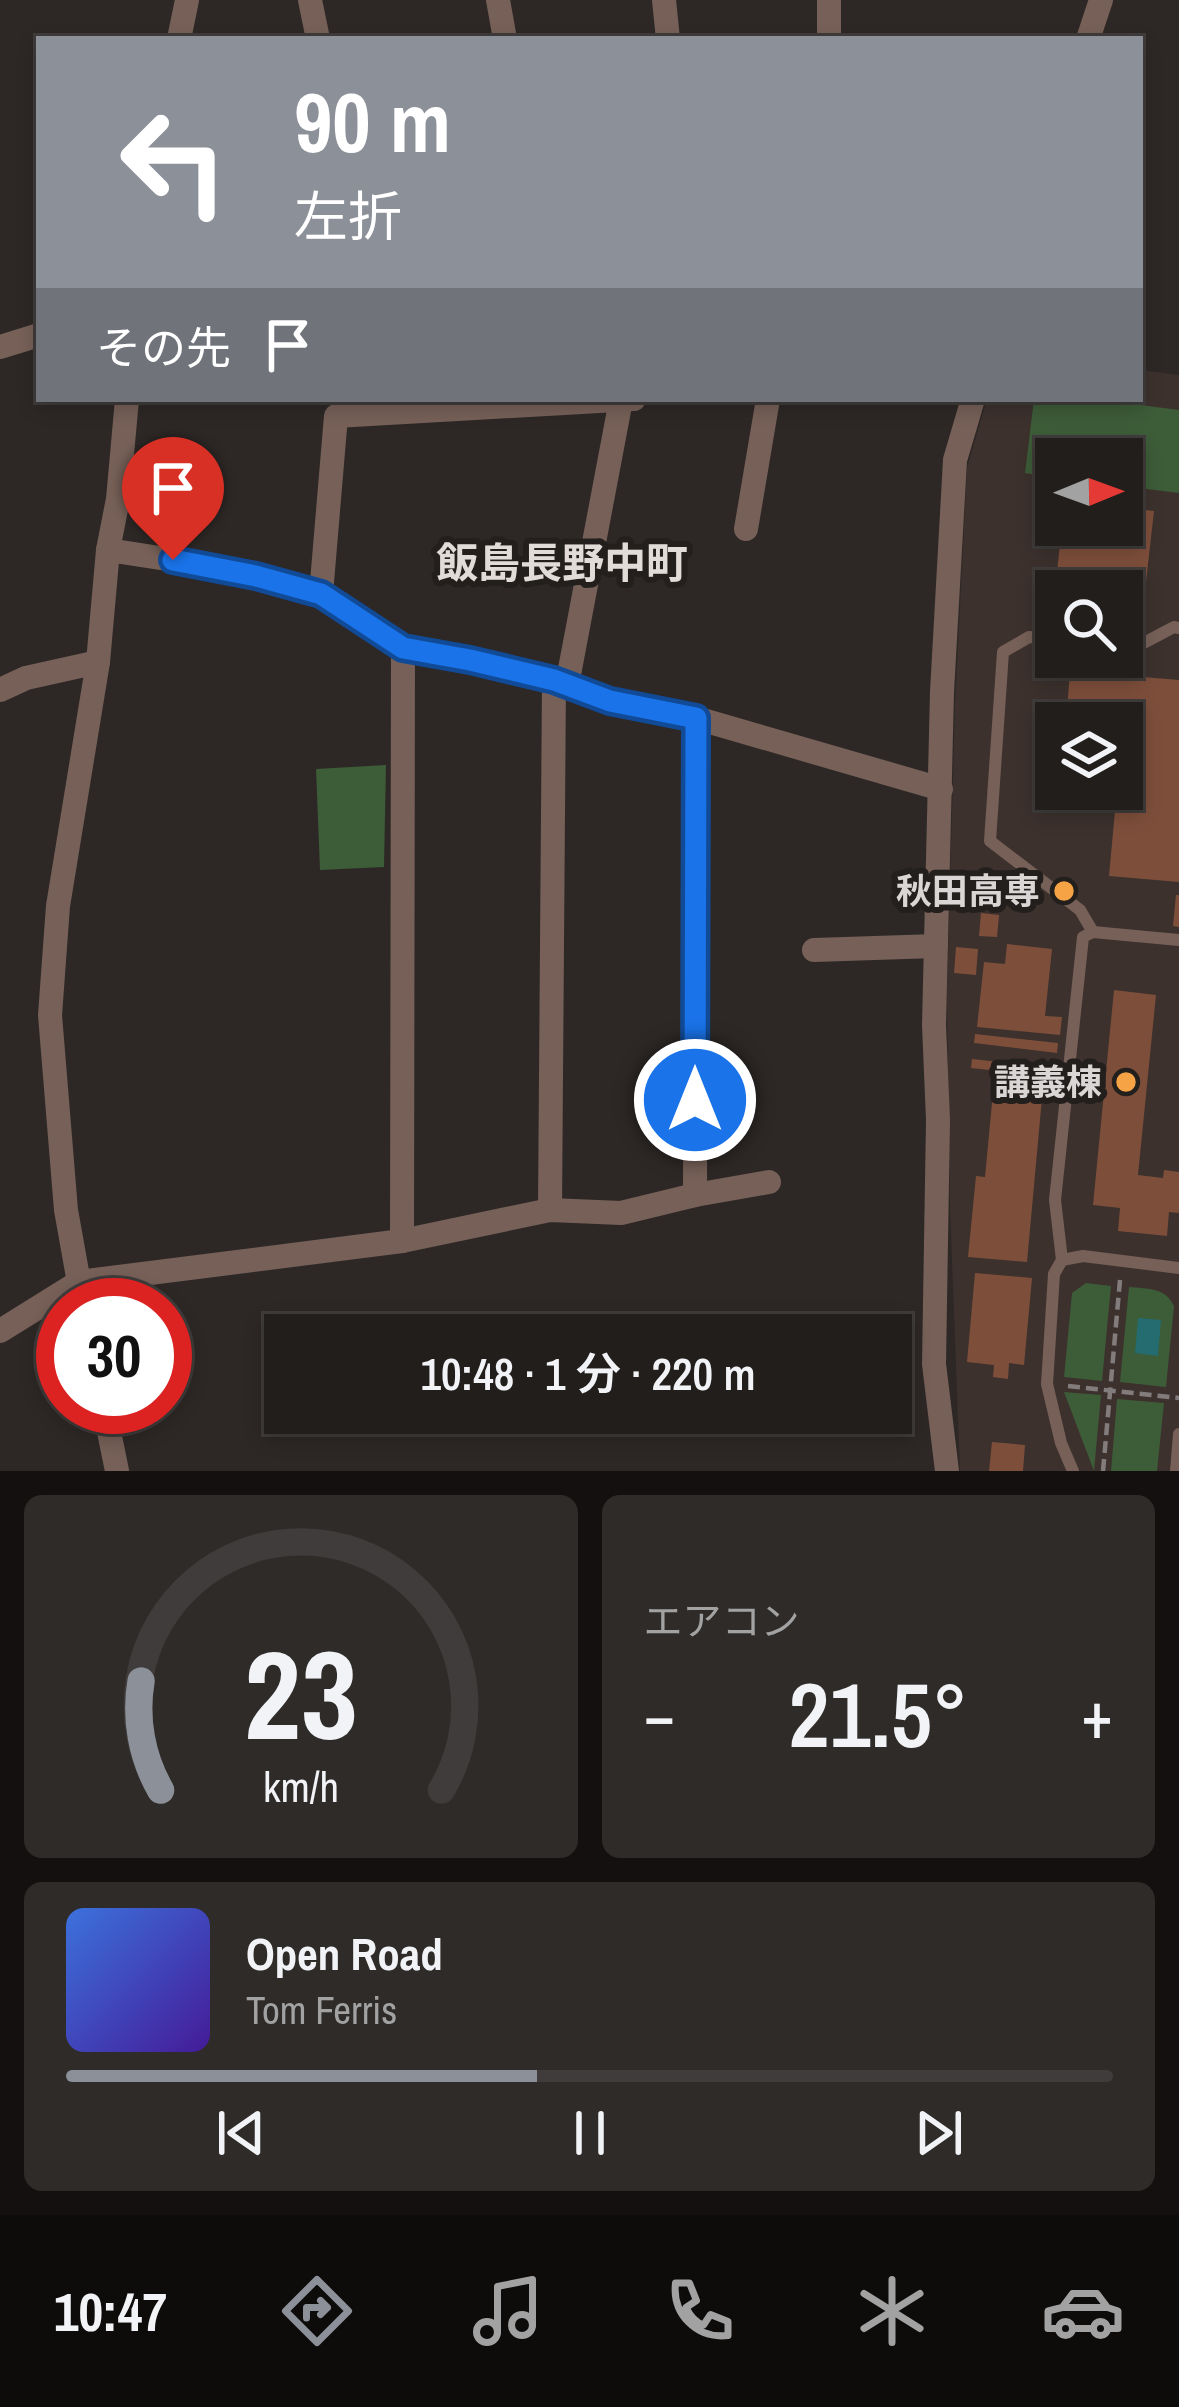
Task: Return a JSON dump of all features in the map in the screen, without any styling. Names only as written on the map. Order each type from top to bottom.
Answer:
[{"type":"street","points":[[179,36],[187,0]]},
{"type":"street","points":[[310,0],[317,36]]},
{"type":"street","points":[[498,0],[505,36]]},
{"type":"street","points":[[664,0],[668,36]]},
{"type":"street","points":[[829,0],[829,36]]},
{"type":"street","points":[[1089,36],[1100,0]]},
{"type":"street","points":[[0,347],[36,336]]},
{"type":"street","points":[[78,1278],[66,1210],[50,1015],[58,906],[98,662],[127,402]]},
{"type":"street","points":[[321,594],[335,416],[585,402]]},
{"type":"street","points":[[550,1210],[561,683],[621,402]]},
{"type":"street","points":[[746,529],[767,402]]},
{"type":"street","points":[[946,1471],[934,1364],[938,1120],[934,1025],[942,692],[955,460],[972,402]]},
{"type":"street","points":[[108,550],[256,576],[321,594],[403,648],[470,660],[610,701],[696,718],[941,788]]},
{"type":"street","points":[[402,1241],[403,648]]},
{"type":"street","points":[[0,690],[26,678],[98,662]]},
{"type":"street","points":[[695,1195],[696,718]]},
{"type":"street","points":[[814,950],[936,946]]},
{"type":"street","points":[[174,1278],[402,1241],[550,1210],[621,1213],[769,1182]]},
{"type":"street","points":[[0,1331],[36,1314]]},
{"type":"street","points":[[109,1434],[117,1471]]},
{"type":"lane","points":[[1143,643],[1179,628]]},
{"type":"lane","points":[[1035,637],[1003,652],[990,841],[1080,910],[1093,932]]},
{"type":"lane","points":[[1073,1471],[1047,1384],[1054,1274],[1062,1260],[1055,1200],[1083,937],[1093,932],[1179,940]]},
{"type":"lane","points":[[1062,1260],[1083,1256],[1179,1268]]},
{"type":"lane","points":[[1175,1471],[1179,1434]]},
{"type":"path","points":[[1103,1471],[1122,1260]]},
{"type":"path","points":[[1047,1384],[1179,1398]]},
{"type":"shaded area","name":"秋田高専","points":[[1143,370],[1179,375],[1179,1471],[960,1471],[947,993],[967,468],[986,402],[1143,402]]},
{"type":"green space","points":[[1034,402],[1117,402],[1179,410],[1179,493],[1143,489],[1143,438],[1035,438],[1035,475],[1025,473]]},
{"type":"green space","points":[[386,765],[384,867],[320,870],[316,769]]},
{"type":"green space","points":[[1086,1283],[1111,1286],[1102,1381],[1064,1377],[1072,1293]]},
{"type":"green space","points":[[1129,1287],[1161,1292],[1174,1306],[1166,1387],[1120,1382]]},
{"type":"green space","points":[[1064,1392],[1101,1395],[1094,1471]]},
{"type":"green space","points":[[1117,1399],[1164,1403],[1157,1471],[1111,1471]]},
{"type":"water","points":[[1138,1318],[1161,1320],[1158,1356],[1135,1353]]},
{"type":"building","points":[[1143,510],[1154,511],[1143,608],[1143,570],[1057,570],[1060,546],[1143,546]]},
{"type":"building","points":[[1069,678],[1179,680],[1179,882],[1109,876],[1115,810],[1143,810],[1143,702],[1068,702]]},
{"type":"building","points":[[1179,895],[1179,927],[1173,926]]},
{"type":"building","points":[[981,913],[999,915],[997,937],[979,936]]},
{"type":"building","points":[[1007,944],[1052,949],[1045,1016],[1062,1017],[1060,1035],[977,1027],[984,962],[1005,964]]},
{"type":"building","points":[[956,947],[978,949],[976,975],[954,973]]},
{"type":"building","name":"講義棟","points":[[1114,990],[1156,995],[1138,1175],[1163,1178],[1164,1170],[1179,1172],[1179,1213],[1169,1212],[1167,1236],[1118,1231],[1120,1208],[1093,1205]]},
{"type":"building","points":[[975,1034],[1058,1043],[1057,1053],[974,1043]]},
{"type":"building","points":[[972,1059],[1055,1068],[1055,1077],[971,1068]]},
{"type":"building","name":"講義棟","points":[[994,1082],[1043,1087],[1027,1262],[968,1257],[976,1176],[985,1177]]},
{"type":"building","points":[[975,1273],[1032,1278],[1024,1365],[1009,1363],[1008,1379],[993,1377],[994,1365],[967,1362]]},
{"type":"building","points":[[992,1442],[1025,1445],[1023,1471],[989,1471]]},
{"type":"place","name":"秋田高専","points":[[1064,891]]},
{"type":"place","name":"講義棟","points":[[1126,1082]]},
{"type":"district","name":"飯島長野中町","points":[[562,563]]},
{"type":"route","points":[[173,560],[321,594],[403,648],[554,680],[610,701],[696,718],[695,1100]]}]
